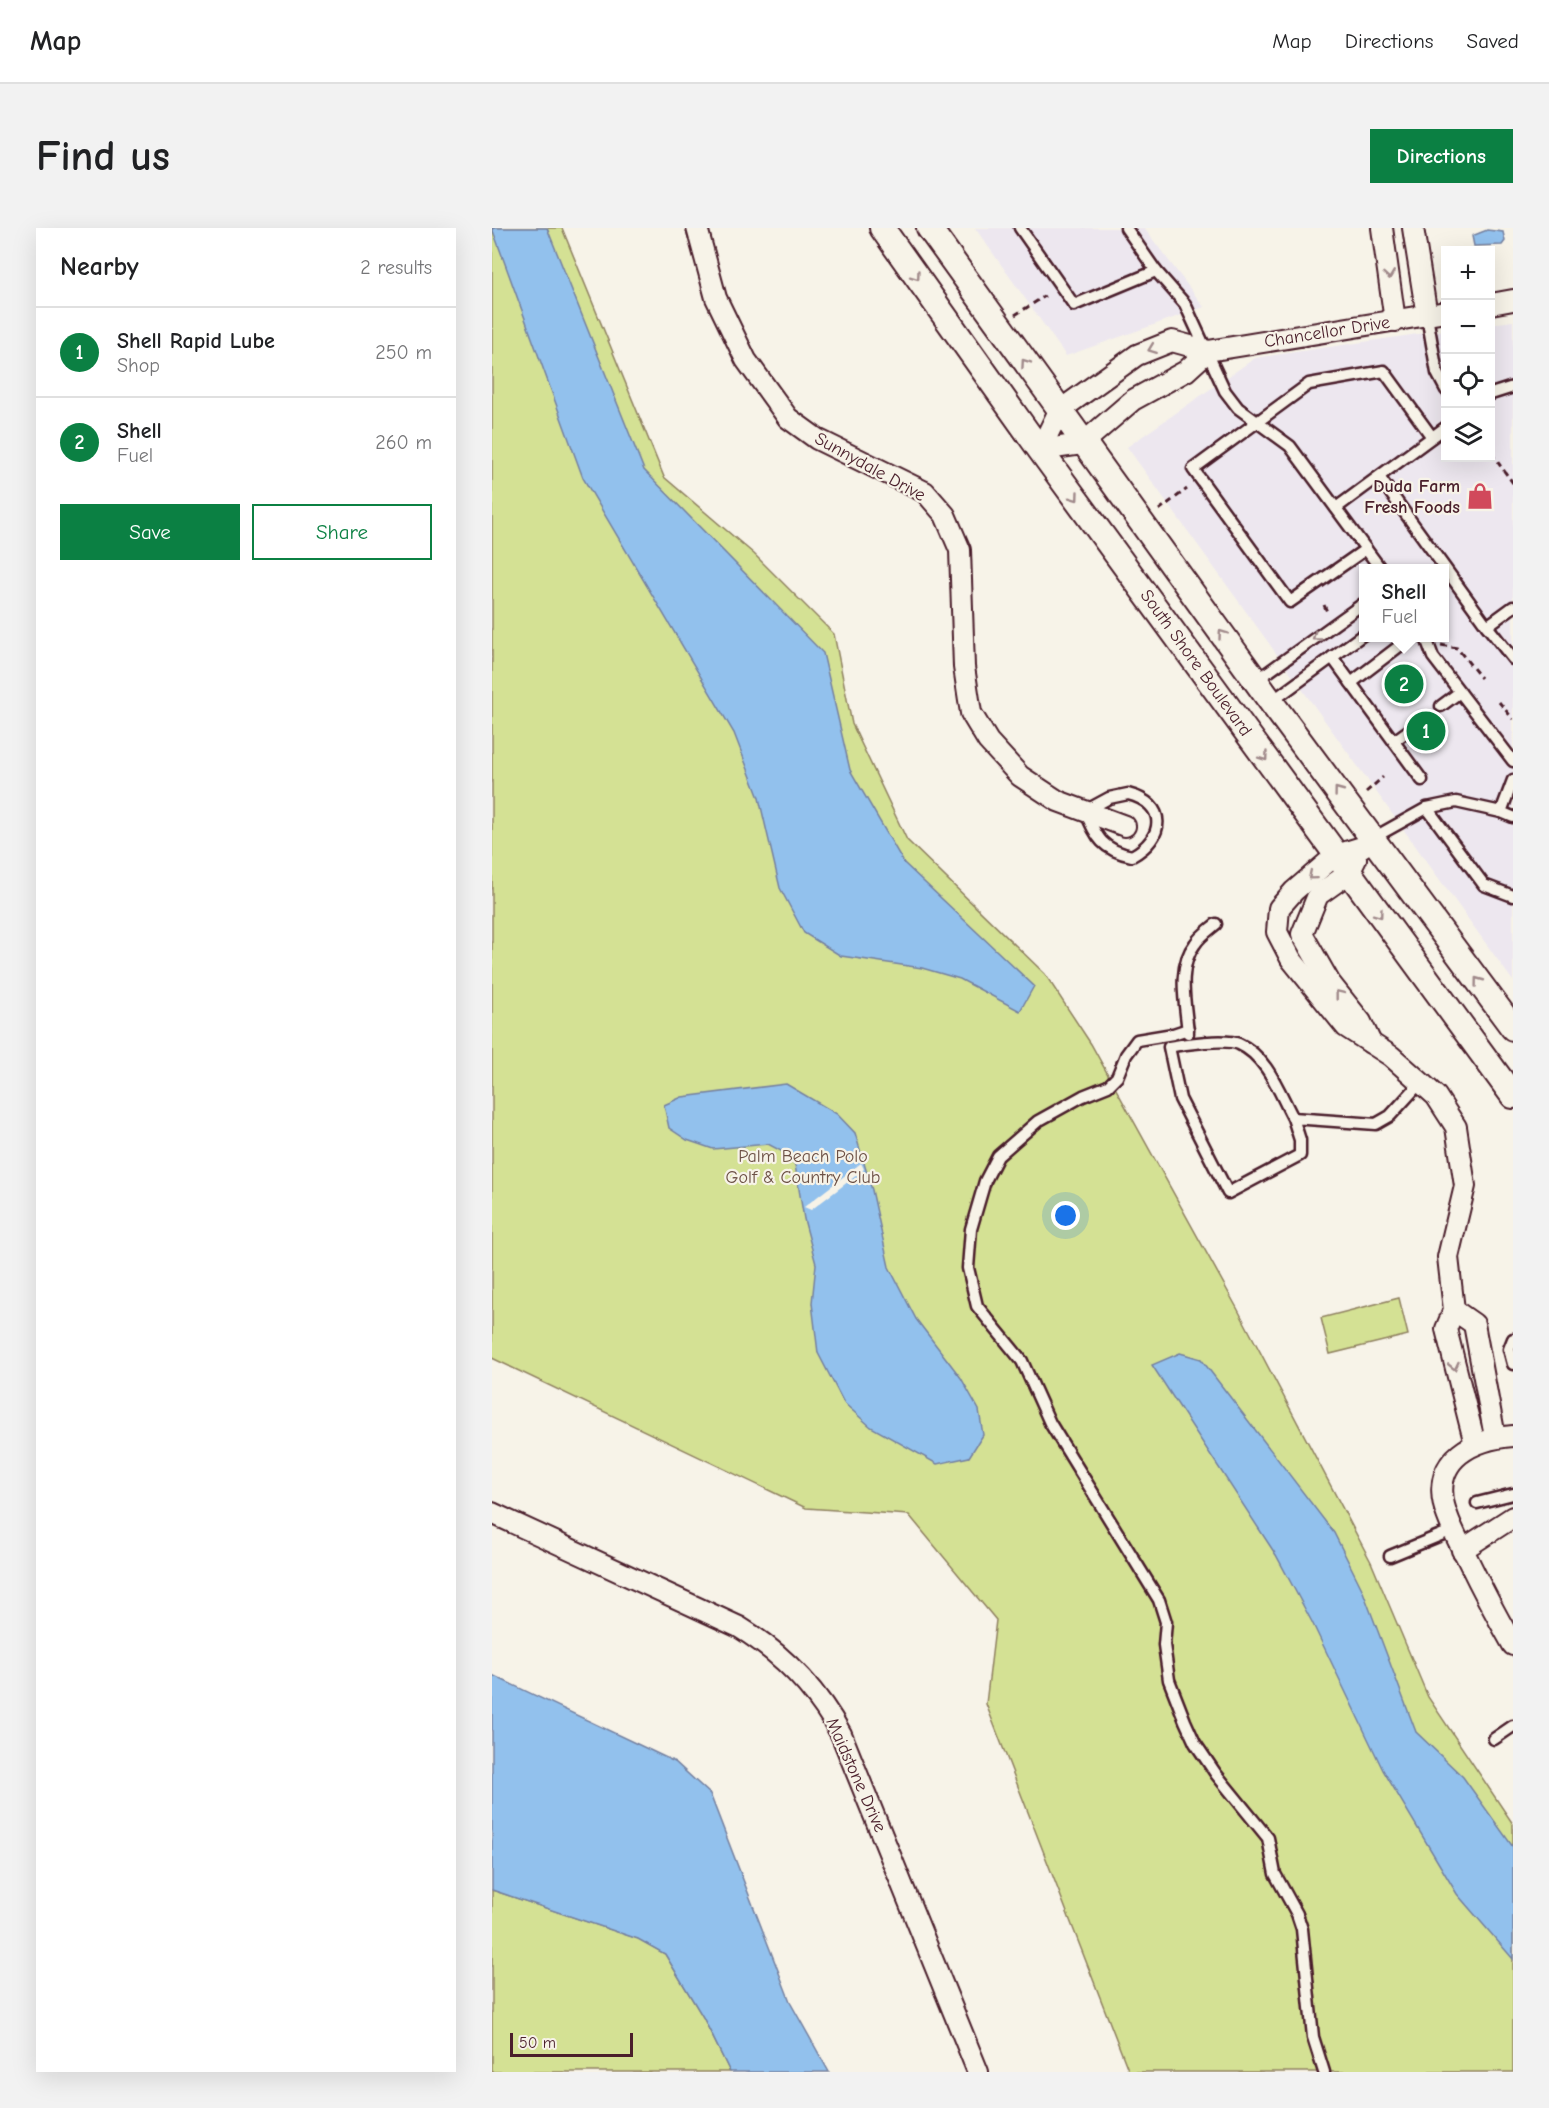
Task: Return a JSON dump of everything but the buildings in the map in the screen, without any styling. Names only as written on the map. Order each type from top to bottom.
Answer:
[{"type":"street","name":"Sunnydale Drive","points":[[697,228],[721,308],[746,360],[788,418],[817,440],[925,492],[945,515],[960,550],[964,668],[971,713],[988,741],[1020,776],[1058,801],[1125,826]]},
{"type":"street","name":"South Shore Boulevard","points":[[882,228],[1040,450],[1513,1096]]},
{"type":"street","name":"South Shore Boulevard","points":[[929,228],[1082,444],[1257,680],[1367,843],[1513,1028]]},
{"type":"street","points":[[1382,228],[1395,321]]},
{"type":"street","points":[[1413,228],[1436,314]]},
{"type":"street","points":[[1495,303],[1513,300]]},
{"type":"street","name":"Chancellor Drive","points":[[1040,450],[1059,411],[1137,355],[1172,341],[1208,351],[1436,314]]},
{"type":"street","points":[[1040,450],[1082,444],[1133,400],[1186,371],[1208,351]]},
{"type":"street","points":[[1367,843],[1343,864],[1317,895],[1302,934],[1330,983],[1361,1022],[1371,1043]]},
{"type":"street","points":[[1343,864],[1294,891],[1279,908],[1277,932],[1291,959],[1346,1027],[1391,1056],[1436,1095],[1456,1127],[1464,1166],[1465,1186],[1448,1257],[1449,1283],[1454,1310],[1446,1329],[1475,1444]]},
{"type":"street","points":[[1454,1310],[1474,1324],[1504,1436],[1465,1448],[1447,1473],[1443,1488],[1444,1503],[1462,1550],[1513,1645]]},
{"type":"street","name":"Maidstone Drive","points":[[492,1513],[738,1627],[776,1652],[811,1686],[841,1734],[978,2072]]},
{"type":"street","points":[[1462,1550],[1513,1517]]},
{"type":"lane","points":[[1020,228],[1074,305],[1156,271]]},
{"type":"lane","points":[[1126,228],[1156,271],[1185,304],[1225,391],[1238,408],[1290,446],[1377,564]]},
{"type":"lane","points":[[1436,314],[1437,373],[1441,381]]},
{"type":"lane","points":[[1366,549],[1290,602],[1193,469],[1309,384],[1384,371],[1432,437]]},
{"type":"lane","points":[[1495,393],[1513,387]]},
{"type":"lane","points":[[1336,508],[1441,431]]},
{"type":"lane","points":[[1379,477],[1435,564]]},
{"type":"lane","points":[[1449,581],[1513,659]]},
{"type":"lane","points":[[1257,680],[1359,607]]},
{"type":"lane","points":[[1487,626],[1513,607]]},
{"type":"lane","points":[[1271,702],[1359,638]]},
{"type":"lane","points":[[1351,682],[1405,642]]},
{"type":"lane","points":[[1427,642],[1433,657],[1513,761]]},
{"type":"lane","points":[[1332,657],[1422,780]]},
{"type":"lane","points":[[1440,706],[1460,692]]},
{"type":"lane","points":[[1394,741],[1426,718]]},
{"type":"lane","points":[[1501,812],[1513,780]]},
{"type":"lane","points":[[1128,794],[1142,798],[1156,815],[1158,833],[1147,848],[1132,856],[1115,853],[1098,840],[1085,811],[1109,798],[1128,794]]},
{"type":"lane","points":[[1367,843],[1427,808],[1456,802],[1513,817]]},
{"type":"lane","points":[[1427,808],[1484,885],[1513,896]]},
{"type":"lane","points":[[1189,1042],[1184,982],[1188,957],[1195,944],[1216,924]]},
{"type":"lane","points":[[1188,1029],[1137,1040],[1130,1048],[1117,1077],[1108,1086],[1083,1096],[1038,1120],[1006,1148],[992,1165],[985,1181],[971,1229],[968,1268],[977,1306],[1022,1361],[1050,1423],[1159,1600],[1166,1622],[1164,1645],[1169,1680],[1195,1743],[1268,1838],[1275,1874],[1297,1914],[1302,1929],[1313,2037],[1323,2072]]},
{"type":"lane","points":[[1189,1042],[1238,1043],[1263,1063],[1293,1118],[1300,1140],[1300,1155],[1228,1194],[1180,1099],[1169,1047],[1189,1042]]},
{"type":"lane","points":[[1293,1118],[1376,1124],[1390,1116],[1421,1082]]},
{"type":"lane","points":[[1513,1339],[1509,1349],[1513,1364]]},
{"type":"lane","points":[[1477,1503],[1513,1494]]},
{"type":"lane","points":[[1390,1556],[1453,1530]]},
{"type":"lane","points":[[1494,1739],[1513,1726]]},
{"type":"path","points":[[1016,315],[1045,296]]},
{"type":"path","points":[[1495,458],[1513,483]]},
{"type":"path","points":[[1159,510],[1187,489]]},
{"type":"path","points":[[1434,642],[1457,648],[1481,678]]},
{"type":"path","points":[[1499,702],[1513,719]]},
{"type":"path","points":[[1366,792],[1383,777]]},
{"type":"shaded area","points":[[975,228],[1144,228],[1204,307],[1066,356]]},
{"type":"shaded area","points":[[1513,321],[1513,981],[1127,447],[1255,358],[1441,331],[1441,462],[1495,462],[1495,323]]},
{"type":"green space","name":"Palm Beach Polo Golf & Country Club","points":[[492,228],[562,228],[664,477],[754,554],[834,634],[852,724],[907,840],[1045,974],[1091,1044],[1237,1308],[1371,1562],[1428,1697],[1513,1824],[1513,2072],[1129,2072],[986,1704],[996,1620],[909,1515],[806,1508],[492,1358]]},
{"type":"green space","points":[[1399,1298],[1408,1335],[1330,1354],[1321,1318]]},
{"type":"green space","points":[[492,1890],[639,1939],[665,1954],[703,2017],[730,2072],[492,2072]]},
{"type":"water","points":[[492,228],[547,228],[644,470],[823,653],[850,770],[904,863],[1034,986],[1020,1011],[960,979],[922,968],[841,956],[804,933],[780,888],[759,798],[734,733],[583,478]]},
{"type":"water","points":[[1487,230],[1503,232],[1505,241],[1502,245],[1474,246],[1472,236]]},
{"type":"water","points":[[786,1084],[837,1114],[855,1133],[872,1190],[889,1267],[916,1319],[961,1378],[979,1410],[983,1435],[969,1457],[937,1464],[871,1427],[844,1403],[818,1353],[812,1303],[816,1264],[804,1219],[795,1165],[787,1154],[768,1144],[713,1149],[687,1140],[669,1128],[664,1105],[682,1097]]},
{"type":"water","points":[[1180,1353],[1201,1359],[1334,1533],[1362,1589],[1416,1732],[1463,1777],[1513,1847],[1513,1959],[1457,1894],[1383,1770],[1312,1622],[1276,1555],[1152,1365]]},
{"type":"water","points":[[492,1675],[675,1762],[710,1794],[791,2004],[829,2072],[730,2072],[703,2017],[665,1954],[638,1939],[492,1890]]},
{"type":"pier","points":[[861,1163],[864,1169],[857,1175],[811,1210],[804,1207]]},
{"type":"place","name":"Duda Farm Fresh Foods","points":[[1480,496]]},
{"type":"place","name":"Shell","points":[[1404,684]]},
{"type":"place","name":"Shell Rapid Lube","points":[[1426,731]]}]
